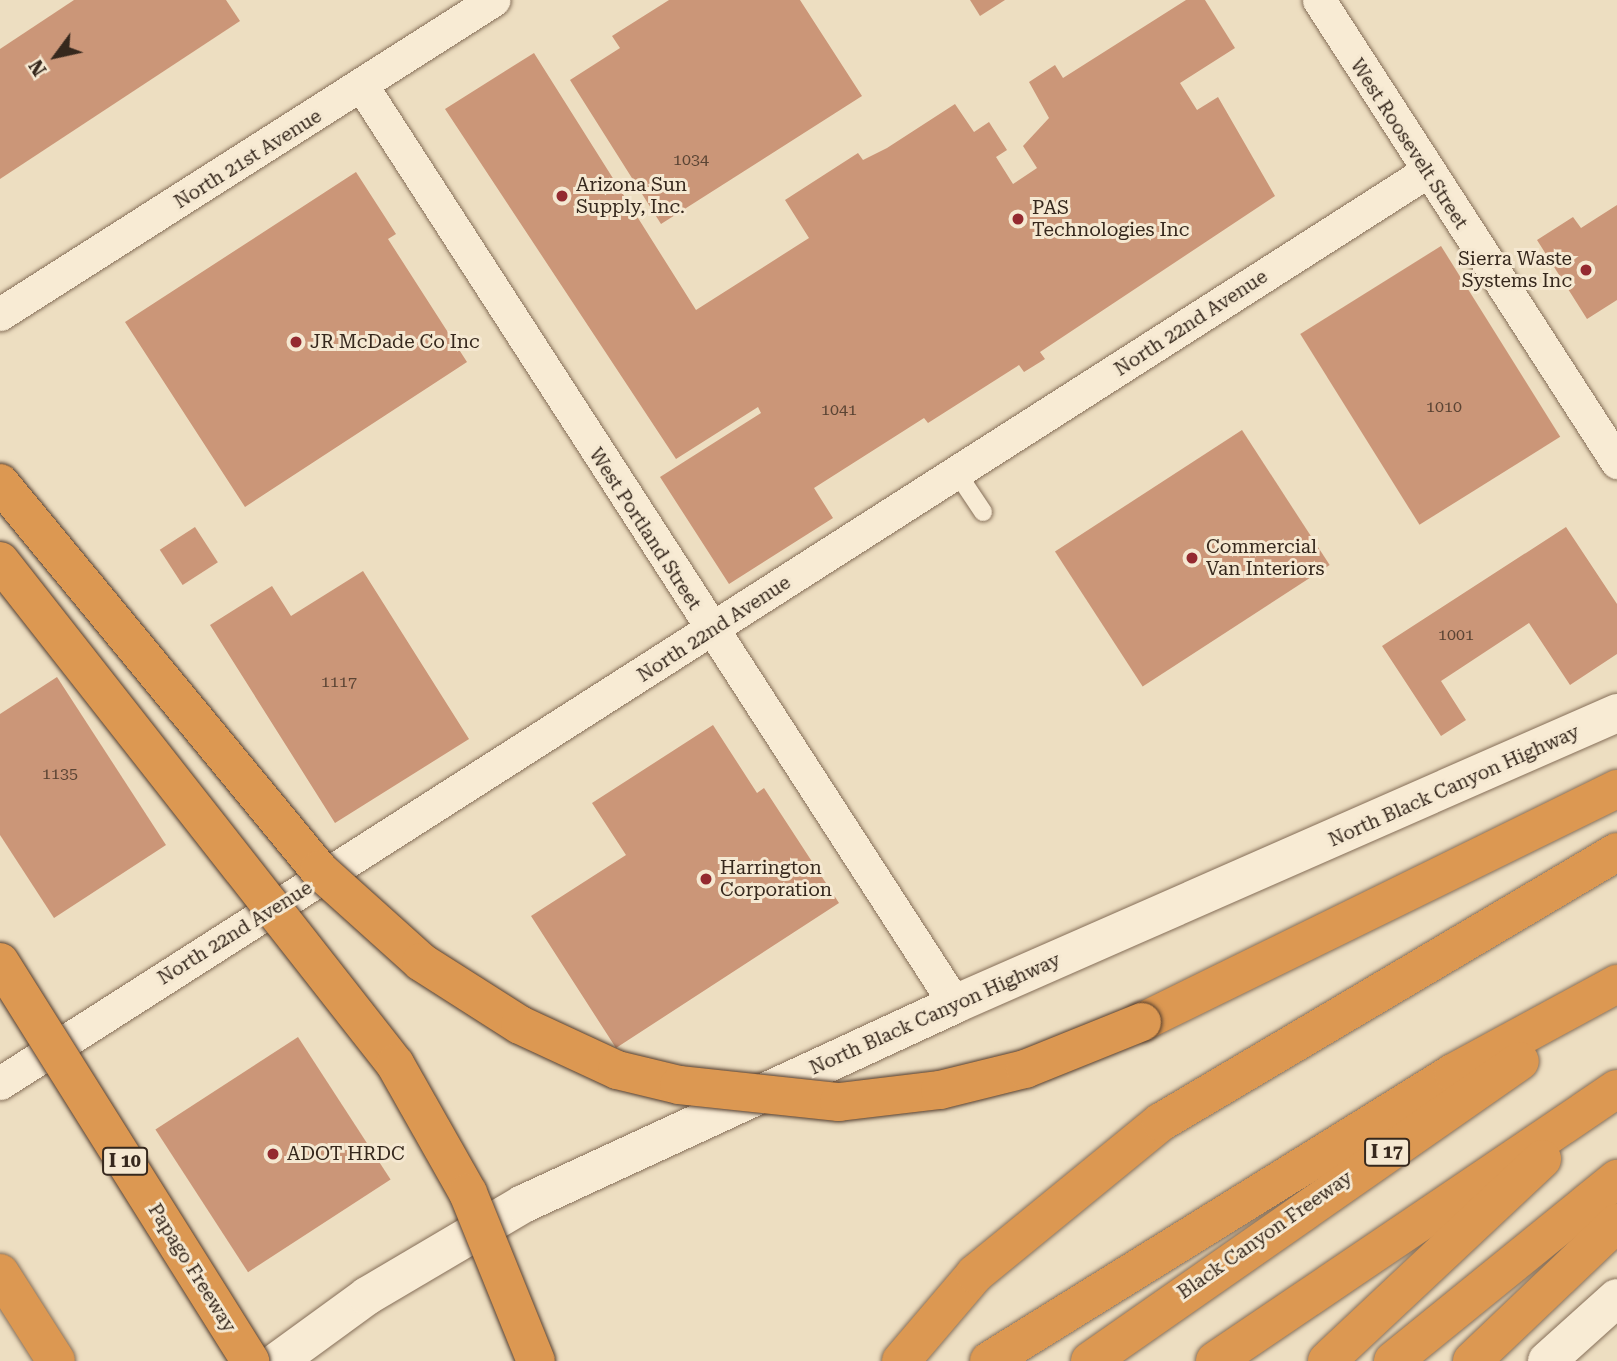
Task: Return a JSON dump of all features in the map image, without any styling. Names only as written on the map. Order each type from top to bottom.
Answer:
[{"type":"highway","points":[[0,483],[319,870],[421,962],[520,1025],[617,1070],[679,1085],[839,1102],[940,1090],[1025,1069],[1142,1022],[1617,789]]},
{"type":"highway","points":[[0,561],[395,1065],[473,1204],[536,1361]]},
{"type":"highway","points":[[901,1361],[975,1275],[1055,1204],[1211,1091],[1617,852]]},
{"type":"highway","name":"Papago Freeway","points":[[0,962],[250,1361]]},
{"type":"highway","points":[[989,1361],[1442,1079],[1617,984]]},
{"type":"highway","name":"Black Canyon Freeway","points":[[1090,1361],[1617,994]]},
{"type":"highway","points":[[1215,1361],[1614,1091]]},
{"type":"highway","points":[[1327,1361],[1614,1091]]},
{"type":"highway","points":[[1393,1361],[1617,1179]]},
{"type":"highway","points":[[1472,1361],[1617,1223]]},
{"type":"highway","points":[[0,1273],[56,1361]]},
{"type":"main road","name":"North Black Canyon Highway","points":[[278,1361],[367,1296],[523,1204],[955,1004],[1617,713]]},
{"type":"main road","points":[[1547,1361],[1617,1298]]},
{"type":"street","name":"North 21st Avenue","points":[[0,314],[494,0]]},
{"type":"street","name":"West Roosevelt Street","points":[[1319,0],[1426,172],[1617,462]]},
{"type":"street","name":"West Portland Street","points":[[362,86],[710,631],[955,1004]]},
{"type":"street","name":"North 22nd Avenue","points":[[0,1083],[1426,172]]},
{"type":"lane","points":[[957,472],[983,512]]},
{"type":"building","points":[[74,0],[226,0],[240,21],[0,179],[0,49]]},
{"type":"building","points":[[669,0],[800,0],[862,96],[661,224],[570,80],[620,48],[612,36]]},
{"type":"building","points":[[970,0],[1005,0],[980,16]]},
{"type":"building","points":[[1186,0],[1205,0],[1235,48],[1180,83],[1197,110],[1218,97],[1275,196],[1040,352],[1045,359],[1024,372],[1019,365],[928,423],[924,418],[814,488],[833,518],[729,584],[660,477],[761,413],[758,407],[676,459],[445,109],[534,53],[696,310],[809,238],[785,200],[858,153],[863,160],[887,148],[955,104],[974,132],[989,122],[1007,150],[996,157],[1013,184],[1037,168],[1023,146],[1049,118],[1029,82],[1055,65],[1063,78]]},
{"type":"building","name":"JR McDade Co Inc","points":[[356,172],[396,234],[388,239],[467,362],[245,507],[125,322]]},
{"type":"building","name":"Sierra Waste Systems Inc","points":[[1617,205],[1617,300],[1587,319],[1537,240],[1573,217],[1581,228]]},
{"type":"building","points":[[1441,246],[1560,437],[1419,525],[1300,334]]},
{"type":"building","name":"Commercial Van Interiors","points":[[1242,430],[1330,565],[1143,686],[1055,551]]},
{"type":"building","points":[[195,527],[218,562],[183,585],[160,550]]},
{"type":"building","points":[[1566,527],[1617,604],[1617,654],[1570,685],[1529,623],[1441,681],[1466,720],[1441,736],[1382,646]]},
{"type":"building","points":[[363,571],[469,739],[335,823],[210,625],[272,586],[291,616]]},
{"type":"building","points":[[57,677],[166,845],[54,918],[0,835],[0,714]]},
{"type":"building","name":"Harrington Corporation","points":[[713,725],[757,793],[764,788],[839,903],[616,1048],[531,916],[626,855],[592,803]]},
{"type":"building","name":"ADOT HRDC","points":[[298,1037],[391,1180],[248,1272],[155,1130]]},
{"type":"place","name":"Arizona Sun Supply, Inc.","points":[[562,196]]},
{"type":"place","name":"PAS Technologies Inc","points":[[1018,219]]},
{"type":"place","name":"Sierra Waste Systems Inc","points":[[1586,270]]},
{"type":"place","name":"JR McDade Co Inc","points":[[296,342]]},
{"type":"place","name":"Commercial Van Interiors","points":[[1192,558]]},
{"type":"place","name":"Harrington Corporation","points":[[706,879]]},
{"type":"place","name":"ADOT HRDC","points":[[273,1154]]}]
